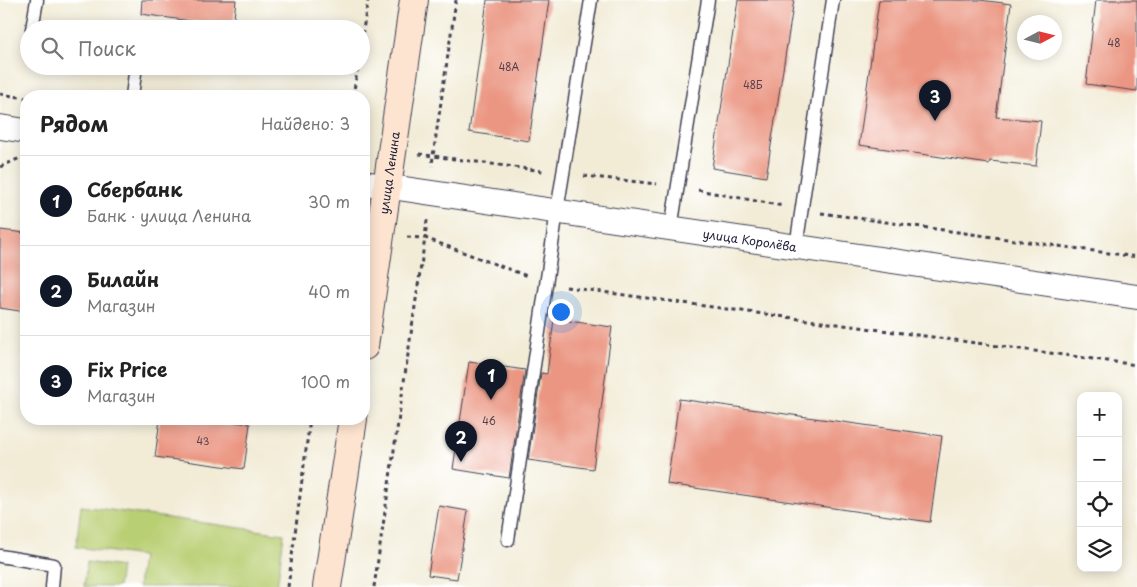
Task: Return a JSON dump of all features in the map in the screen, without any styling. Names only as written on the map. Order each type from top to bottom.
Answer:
[{"type":"street","name":"улица Ленина","points":[[370,266],[376,185],[414,0]]},
{"type":"street","points":[[0,128],[20,131]]},
{"type":"street","name":"улица Королёва","points":[[376,185],[1137,297]]},
{"type":"street","points":[[327,587],[352,425]]},
{"type":"lane","points":[[34,20],[37,0]]},
{"type":"lane","points":[[508,540],[556,211],[591,0]]},
{"type":"lane","points":[[671,228],[708,0]]},
{"type":"lane","points":[[796,247],[833,0]]},
{"type":"lane","points":[[133,90],[135,75]]},
{"type":"lane","points":[[0,556],[54,565],[52,587]]},
{"type":"path","points":[[365,20],[368,0]]},
{"type":"path","points":[[456,0],[433,156],[562,174],[677,186],[801,210],[1137,257]]},
{"type":"path","points":[[354,90],[356,75]]},
{"type":"path","points":[[0,94],[20,97]]},
{"type":"path","points":[[0,167],[20,157]]},
{"type":"path","points":[[374,587],[425,238],[546,284],[1137,365]]},
{"type":"path","points":[[288,587],[309,425]]},
{"type":"green space","points":[[81,506],[284,534],[277,587],[138,587],[142,556],[76,547]]},
{"type":"green space","points":[[87,562],[121,567],[118,587],[84,587]]},
{"type":"building","points":[[142,0],[236,0],[234,20],[183,20],[141,14]]},
{"type":"building","points":[[487,0],[549,0],[529,141],[469,132]]},
{"type":"building","points":[[738,0],[794,0],[766,177],[712,168]]},
{"type":"building","points":[[879,0],[980,0],[1011,4],[996,117],[1041,121],[1036,166],[990,161],[989,164],[859,145]]},
{"type":"building","points":[[1096,0],[1137,0],[1137,91],[1086,84]]},
{"type":"building","points":[[0,230],[20,232],[20,311],[0,308]]},
{"type":"building","points":[[554,319],[612,327],[593,469],[528,460],[541,373],[547,374]]},
{"type":"building","points":[[469,362],[525,370],[509,478],[453,469]]},
{"type":"building","points":[[679,399],[942,436],[930,522],[667,484]]},
{"type":"building","points":[[159,425],[250,425],[244,469],[155,457]]},
{"type":"building","points":[[439,506],[468,511],[457,579],[428,575]]},
{"type":"place","name":"Fix Price","points":[[935,121]]},
{"type":"place","name":"Сбербанк","points":[[491,400]]},
{"type":"place","name":"Билайн","points":[[461,462]]}]
